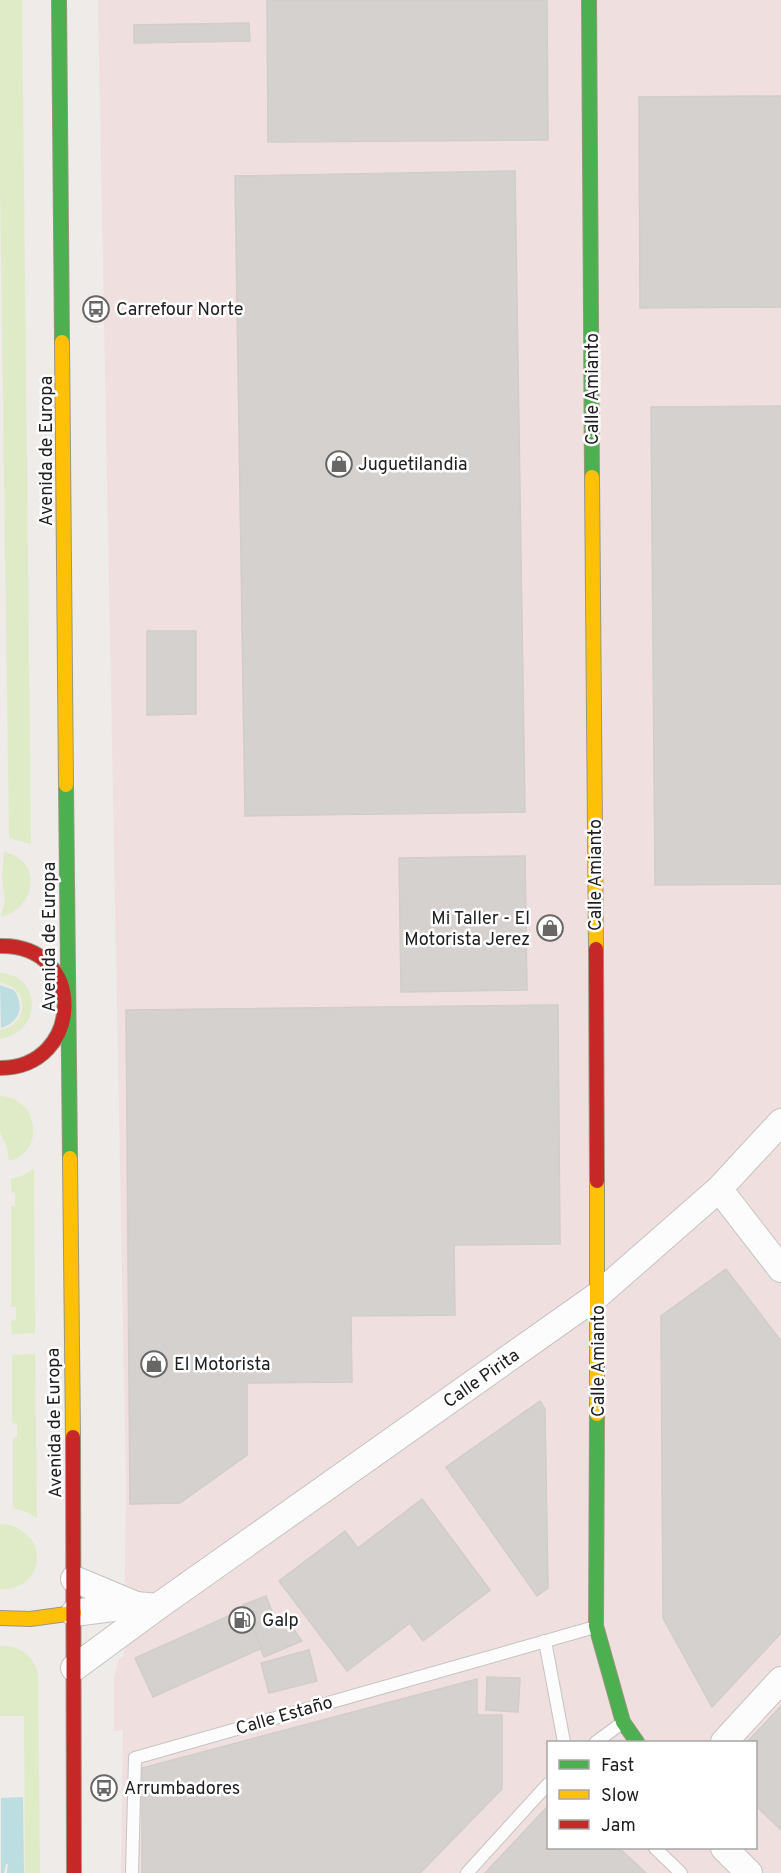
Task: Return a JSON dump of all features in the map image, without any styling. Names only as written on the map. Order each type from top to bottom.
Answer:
[{"type":"main road","name":"Avenida de Europa","points":[[59,0],[74,1579],[74,1873]]},
{"type":"main road","name":"Calle Amianto","points":[[589,0],[598,1295],[596,1626],[623,1722],[636,1741]]},
{"type":"main road","points":[[0,946],[17,946],[45,961],[63,985],[67,1006],[62,1026],[52,1043],[36,1058],[18,1067],[0,1068]]},
{"type":"main road","points":[[0,1618],[30,1619],[74,1613]]},
{"type":"main road","points":[[30,1619],[50,1624],[63,1638],[74,1662]]},
{"type":"street","name":"Calle Pirita","points":[[74,1662],[146,1606],[598,1295],[719,1189],[781,1122]]},
{"type":"street","points":[[719,1189],[781,1269]]},
{"type":"street","points":[[74,1579],[146,1606]]},
{"type":"street","name":"Calle Pirita","points":[[74,1613],[146,1606]]},
{"type":"street","points":[[726,1741],[781,1680]]},
{"type":"street","points":[[725,1849],[749,1873]]},
{"type":"lane","name":"Calle Estaño","points":[[132,1873],[135,1758],[596,1626]]},
{"type":"lane","points":[[545,1641],[564,1741]]},
{"type":"lane","points":[[599,1741],[623,1722]]},
{"type":"lane","points":[[467,1873],[547,1786]]},
{"type":"lane","points":[[656,1849],[681,1873]]},
{"type":"shaded area","points":[[98,0],[781,0],[781,1873],[121,1873],[123,1730],[114,1731],[114,1678],[119,1659],[124,1656],[126,1485]]},
{"type":"green space","points":[[0,0],[22,0],[31,844],[9,838],[0,183]]},
{"type":"green space","points":[[4,852],[17,857],[25,864],[30,874],[31,884],[22,904],[13,912],[1,917],[5,900],[2,879]]},
{"type":"green space","points":[[0,973],[14,976],[24,983],[30,993],[32,1004],[30,1016],[24,1026],[14,1034],[0,1039],[0,1030],[10,1027],[17,1021],[22,1006],[17,991],[0,983]]},
{"type":"green space","points":[[0,1096],[13,1099],[23,1105],[30,1115],[33,1126],[33,1137],[29,1148],[21,1156],[9,1161],[7,1147],[0,1132]]},
{"type":"green space","points":[[34,1169],[35,1333],[12,1334],[11,1321],[16,1320],[16,1307],[11,1307],[11,1206],[15,1206],[15,1193],[11,1192],[11,1179]]},
{"type":"green space","points":[[35,1354],[37,1518],[13,1508],[13,1437],[17,1437],[17,1424],[12,1423],[12,1355]]},
{"type":"green space","points":[[6,1524],[21,1530],[31,1539],[36,1550],[37,1561],[26,1581],[15,1587],[0,1589],[0,1525]]},
{"type":"green space","points":[[0,1646],[20,1649],[33,1662],[38,1675],[40,1873],[25,1873],[24,1716],[0,1716]]},
{"type":"water","points":[[0,985],[14,990],[20,1007],[13,1022],[1,1028]]},
{"type":"water","points":[[23,1797],[24,1873],[7,1873],[8,1864],[6,1864],[4,1873],[1,1873],[1,1798]]},
{"type":"building","points":[[267,0],[547,0],[548,140],[268,142]]},
{"type":"building","points":[[249,23],[250,41],[134,43],[134,25]]},
{"type":"building","points":[[781,96],[781,307],[640,308],[639,97]]},
{"type":"building","points":[[515,171],[525,812],[245,816],[235,176]]},
{"type":"building","points":[[781,406],[781,884],[655,885],[651,407]]},
{"type":"building","points":[[147,631],[196,631],[196,714],[147,715]]},
{"type":"building","points":[[525,856],[527,990],[401,992],[399,858]]},
{"type":"building","points":[[558,1005],[560,1244],[454,1245],[455,1315],[351,1316],[352,1382],[247,1383],[247,1455],[180,1503],[130,1504],[126,1010]]},
{"type":"building","points":[[726,1269],[781,1341],[781,1633],[712,1707],[663,1618],[661,1316]]},
{"type":"building","points":[[540,1401],[545,1409],[548,1588],[537,1596],[446,1467]]},
{"type":"building","points":[[422,1499],[490,1590],[423,1641],[410,1623],[347,1671],[279,1581],[345,1531],[358,1548]]},
{"type":"building","points":[[266,1596],[275,1619],[284,1616],[302,1641],[264,1657],[243,1605]]},
{"type":"building","points":[[244,1609],[262,1648],[153,1697],[135,1658]]},
{"type":"building","points":[[309,1650],[317,1681],[269,1693],[261,1663]]},
{"type":"building","points":[[487,1677],[520,1678],[518,1712],[486,1710]]},
{"type":"building","points":[[477,1679],[477,1715],[502,1715],[502,1789],[420,1873],[142,1873],[142,1768]]},
{"type":"building","points":[[781,1706],[781,1830],[757,1807],[757,1741],[748,1741]]},
{"type":"building","points":[[547,1807],[547,1849],[620,1849],[646,1873],[485,1873]]},
{"type":"traffic: fast","points":[[59,0],[62,342]]},
{"type":"traffic: fast","points":[[589,0],[592,477]]},
{"type":"traffic: fast","points":[[66,785],[70,1158]]},
{"type":"traffic: fast","points":[[597,1414],[596,1626],[623,1722],[636,1741]]},
{"type":"traffic: slow","points":[[62,342],[66,785]]},
{"type":"traffic: slow","points":[[592,477],[596,949]]},
{"type":"traffic: slow","points":[[70,1158],[73,1437]]},
{"type":"traffic: slow","points":[[597,1181],[597,1414]]},
{"type":"traffic: slow","points":[[0,1618],[30,1619],[74,1613]]},
{"type":"traffic: jam","points":[[0,946],[29,951],[49,964],[61,984],[64,1006],[60,1029],[48,1049],[28,1063],[0,1068]]},
{"type":"traffic: jam","points":[[596,949],[597,1181]]},
{"type":"traffic: jam","points":[[73,1437],[74,1873]]},
{"type":"place","name":"Carrefour Norte","points":[[96,309]]},
{"type":"place","name":"Juguetilandia","points":[[339,464]]},
{"type":"place","name":"Mi Taller - El Motorista Jerez","points":[[550,928]]},
{"type":"place","name":"El Motorista","points":[[154,1364]]},
{"type":"place","name":"Galp","points":[[242,1620]]},
{"type":"place","name":"Arrumbadores","points":[[104,1788]]}]
